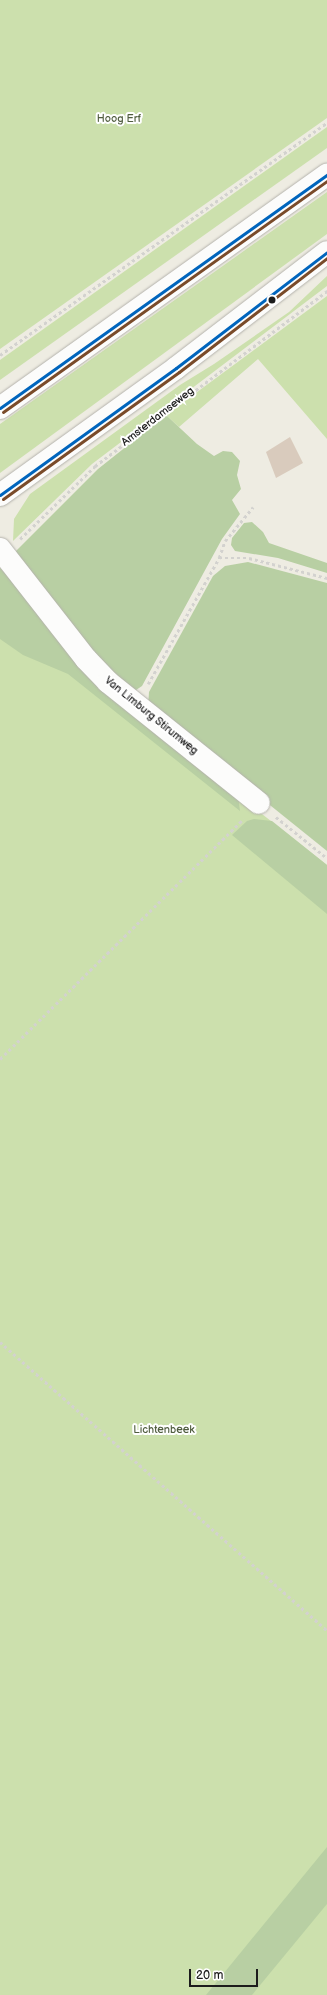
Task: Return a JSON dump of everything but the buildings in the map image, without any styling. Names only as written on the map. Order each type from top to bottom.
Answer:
[{"type":"main road","points":[[0,408],[327,175]]},
{"type":"main road","points":[[0,495],[176,368],[327,252]]},
{"type":"main road","name":"Van Limburg Stirumweg","points":[[1,552],[86,660],[136,706],[259,803]]},
{"type":"path","points":[[0,355],[327,123]]},
{"type":"path","name":"Amsterdamseweg","points":[[1,552],[34,528],[95,466],[327,291]]},
{"type":"path","points":[[269,324],[274,330]]},
{"type":"path","points":[[136,706],[219,558],[226,541],[253,507]]},
{"type":"path","points":[[219,558],[249,558],[327,578]]},
{"type":"path","points":[[0,1059],[259,803],[327,858]]},
{"type":"path","points":[[0,1342],[327,1630]]},
{"type":"green space","name":"Hoog Erf","points":[[0,0],[327,0],[327,118],[0,349]]},
{"type":"green space","points":[[327,127],[327,148],[0,380],[0,360]]},
{"type":"green space","points":[[327,192],[327,234],[0,473],[0,424]]},
{"type":"green space","points":[[327,276],[327,286],[92,464],[13,541],[14,519],[30,494],[180,385],[214,364],[289,312]]},
{"type":"green space","points":[[327,296],[327,439],[258,359],[179,427],[166,415]]},
{"type":"green space","points":[[166,415],[197,444],[214,456],[223,451],[232,452],[240,461],[237,475],[241,489],[232,500],[240,514],[222,539],[142,686],[133,692],[113,677],[17,558],[16,551],[98,469]]},
{"type":"green space","points":[[252,522],[263,532],[269,543],[327,563],[327,573],[278,558],[235,551],[231,545],[232,538],[244,523]]},
{"type":"green space","points":[[248,562],[327,583],[327,851],[148,707],[149,692],[213,576],[225,566]]},
{"type":"green space","name":"Lichtenbeek","points":[[0,568],[235,793],[327,865],[327,1995],[0,1995]]},
{"type":"green space","points":[[0,568],[238,797],[240,811],[68,674],[23,655],[0,639]]},
{"type":"green space","points":[[254,819],[272,821],[327,865],[327,914],[232,835],[247,821]]},
{"type":"green space","points":[[327,1847],[327,1904],[252,1995],[206,1995]]},
{"type":"transit line","points":[[0,408],[327,175]]},
{"type":"transit line","points":[[3,412],[327,181]]},
{"type":"transit line","points":[[0,495],[176,368],[327,252]]},
{"type":"transit line","points":[[3,499],[179,372],[327,258]]}]
